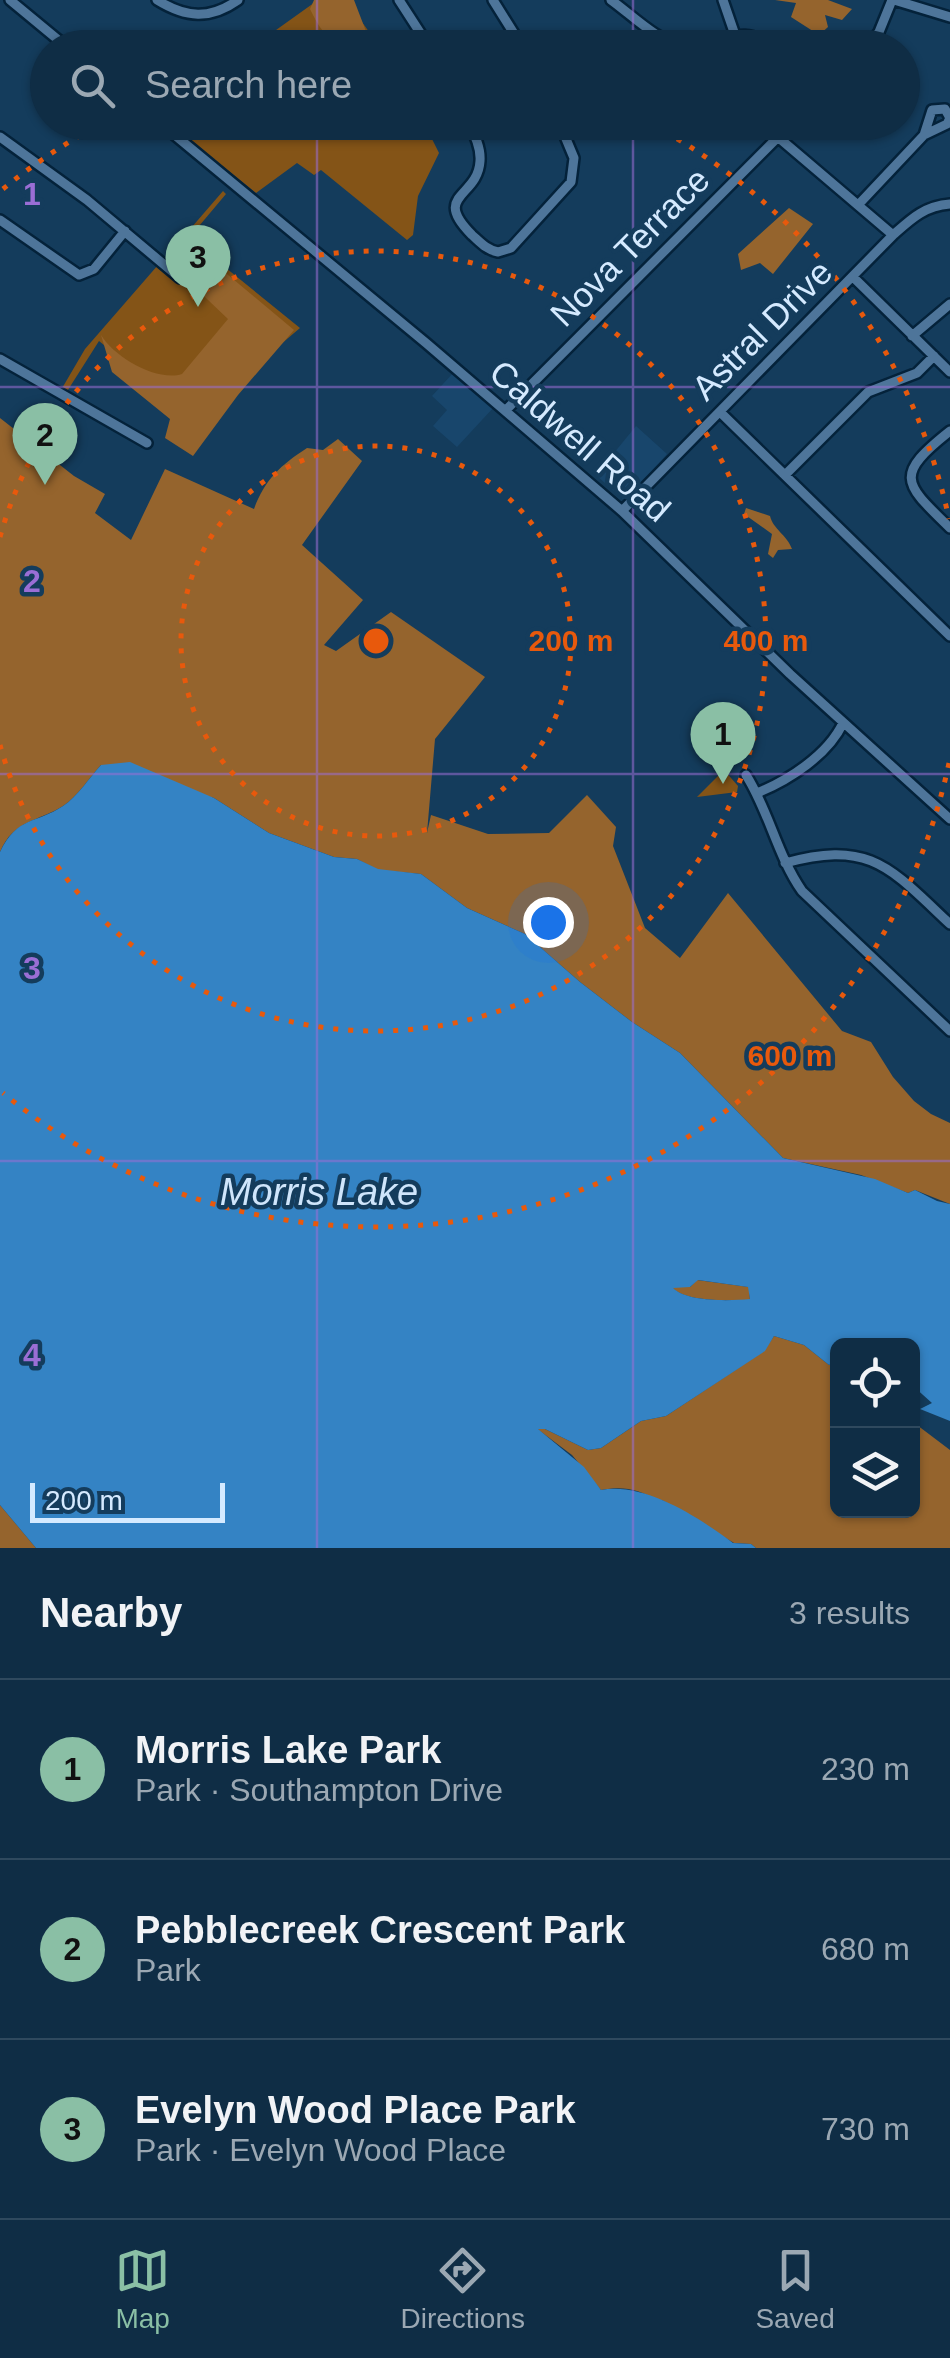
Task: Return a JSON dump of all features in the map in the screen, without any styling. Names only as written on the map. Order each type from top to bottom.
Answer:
[{"type":"street","points":[[10,0],[46,30]]},
{"type":"street","points":[[157,0],[192,16],[217,12],[238,0]]},
{"type":"street","points":[[399,0],[418,30]]},
{"type":"street","points":[[493,0],[512,30]]},
{"type":"street","points":[[611,0],[657,30]]},
{"type":"street","points":[[723,0],[733,30]]},
{"type":"street","points":[[880,30],[893,0],[950,17]]},
{"type":"street","points":[[920,139],[924,135]]},
{"type":"street","points":[[0,137],[125,230],[180,278]]},
{"type":"street","name":"Caldwell Road","points":[[180,140],[506,410],[622,512],[843,723],[950,819]]},
{"type":"street","points":[[477,140],[480,166],[457,199],[455,213],[458,221],[490,251],[500,252],[512,248],[571,182],[574,158],[566,140]]},
{"type":"street","name":"Nova Terrace","points":[[506,410],[777,140]]},
{"type":"street","points":[[781,140],[892,235]]},
{"type":"street","points":[[859,204],[919,140]]},
{"type":"street","name":"Astral Drive","points":[[622,512],[892,235],[916,214],[950,204]]},
{"type":"street","points":[[0,220],[79,275],[94,269],[125,230]]},
{"type":"street","points":[[853,277],[950,372]]},
{"type":"street","points":[[912,336],[950,304]]},
{"type":"street","points":[[785,475],[868,392],[916,373],[934,356]]},
{"type":"street","points":[[0,359],[146,444]]},
{"type":"street","points":[[720,412],[950,636]]},
{"type":"street","points":[[950,431],[912,468],[910,481],[914,492],[950,528]]},
{"type":"street","points":[[757,793],[782,782],[806,763],[833,729],[843,723]]},
{"type":"street","points":[[746,775],[786,862],[812,903],[950,1031]]},
{"type":"street","points":[[786,862],[841,853],[872,860],[898,876],[950,924]]},
{"type":"shaded area","points":[[314,0],[354,0],[365,30],[322,30],[310,9]]},
{"type":"shaded area","points":[[318,0],[346,0],[368,30],[276,30]]},
{"type":"shaded area","points":[[775,0],[828,0],[852,9],[842,20],[825,15],[828,27],[811,30],[791,17],[796,3]]},
{"type":"shaded area","points":[[190,140],[432,140],[439,153],[418,196],[413,235],[407,240],[321,170],[314,175],[297,163],[256,193]]},
{"type":"shaded area","points":[[223,191],[226,194],[189,238],[300,328],[194,418],[99,341],[66,393],[61,390],[85,349],[158,265],[173,278],[180,270],[166,257]]},
{"type":"shaded area","points":[[789,208],[813,224],[773,274],[760,263],[741,270],[738,254]]},
{"type":"shaded area","points":[[203,254],[294,330],[238,395],[193,456],[165,438],[170,419],[112,372],[101,335],[116,352],[137,366],[172,376],[182,374],[228,319],[187,280]]},
{"type":"shaded area","points":[[454,372],[494,407],[457,447],[433,426],[447,410],[432,396]]},
{"type":"shaded area","points":[[0,418],[74,476],[105,494],[95,513],[131,540],[165,469],[254,509],[269,481],[289,460],[307,448],[323,450],[338,439],[362,461],[302,545],[363,600],[324,645],[336,651],[391,612],[485,677],[435,739],[427,833],[431,815],[488,834],[549,833],[587,795],[616,827],[613,846],[645,928],[680,958],[728,893],[842,1031],[871,1042],[914,1101],[950,1123],[950,1204],[861,1175],[783,1158],[680,1053],[632,1022],[525,934],[467,908],[421,874],[378,870],[357,859],[334,857],[269,833],[214,798],[101,765],[68,802],[12,833],[0,852]]},
{"type":"shaded area","points":[[636,426],[667,454],[625,501],[596,475]]},
{"type":"shaded area","points":[[746,508],[770,516],[792,549],[778,550],[773,558],[768,554],[772,534],[744,514]]},
{"type":"shaded area","points":[[724,770],[738,786],[737,792],[697,797]]},
{"type":"shaded area","points":[[697,1280],[749,1287],[750,1300],[697,1298],[671,1287],[690,1287]]},
{"type":"shaded area","points":[[774,1336],[804,1345],[830,1364],[830,1518],[920,1518],[920,1427],[950,1450],[950,1548],[756,1548],[734,1543],[662,1500],[631,1490],[601,1490],[572,1455],[536,1428],[588,1450],[601,1448],[641,1421],[666,1416],[764,1351]]},
{"type":"shaded area","points":[[0,1505],[36,1548],[0,1548]]},
{"type":"water","name":"Morris Lake","points":[[130,762],[214,798],[269,833],[378,869],[421,874],[467,908],[525,934],[632,1022],[680,1053],[783,1158],[875,1179],[908,1193],[915,1190],[950,1204],[950,1421],[920,1409],[932,1403],[920,1392],[920,1338],[830,1338],[829,1365],[804,1345],[774,1336],[765,1351],[666,1416],[641,1421],[601,1448],[588,1450],[538,1429],[584,1467],[601,1490],[653,1496],[733,1543],[756,1548],[36,1548],[0,1505],[0,852],[20,826],[53,812],[78,792],[101,765]],"holes":[[[698,1280],[748,1287],[750,1299],[698,1298],[673,1288],[690,1287]]]},
{"type":"place","name":"Evelyn Wood Place Park","points":[[198,307]]},
{"type":"place","name":"Pebblecreek Crescent Park","points":[[45,485]]},
{"type":"place","name":"Morris Lake Park","points":[[723,784]]}]
